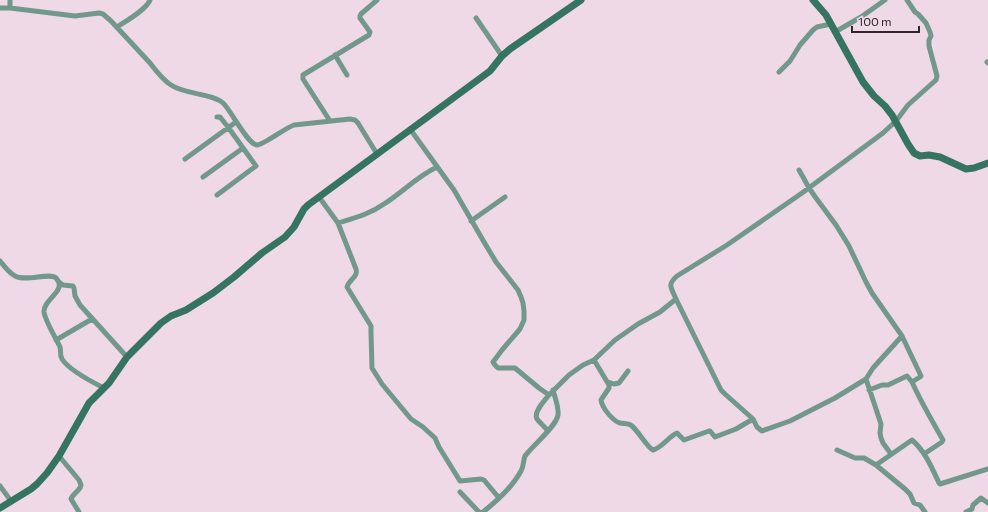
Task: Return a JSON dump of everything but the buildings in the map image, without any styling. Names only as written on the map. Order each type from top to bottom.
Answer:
[{"type":"street","points":[[10,0],[10,8]]},
{"type":"street","points":[[117,27],[136,15],[149,4],[150,0]]},
{"type":"street","points":[[330,121],[302,77],[369,35],[370,32],[360,16],[377,0]]},
{"type":"street","points":[[0,508],[24,494],[47,474],[60,456],[86,407],[104,388],[127,357],[165,320],[186,310],[213,293],[234,277],[285,237],[294,227],[306,206],[490,71],[502,56],[510,49],[581,0]]},
{"type":"street","points":[[813,0],[826,15],[862,82],[896,121],[914,153],[918,155],[940,157],[966,169],[988,163]]},
{"type":"street","points":[[835,32],[885,0]]},
{"type":"street","points":[[902,336],[873,368],[866,379],[835,398],[790,420],[762,431],[757,427],[753,419],[721,390],[704,358],[670,285],[677,276],[727,245],[809,188],[882,133],[896,121],[908,105],[936,80],[937,76],[928,46],[930,32],[926,23],[915,12],[907,0]]},
{"type":"street","points":[[0,8],[75,16],[99,13],[105,16],[172,86],[182,90],[216,98],[223,102],[236,122],[255,145],[263,144],[294,125],[345,119],[355,120],[358,123],[377,154]]},
{"type":"street","points":[[476,18],[502,56]]},
{"type":"street","points":[[779,72],[790,61],[812,30],[817,27],[831,24]]},
{"type":"street","points":[[335,55],[347,75]]},
{"type":"street","points":[[216,196],[256,167],[228,127],[220,118],[217,117]]},
{"type":"street","points":[[185,159],[236,122]]},
{"type":"street","points":[[410,129],[454,190],[496,262],[518,290],[521,297],[523,303],[524,320],[520,329],[493,362],[498,368],[514,368],[518,370],[549,395]]},
{"type":"street","points":[[203,177],[243,148]]},
{"type":"street","points":[[338,223],[358,217],[376,209],[420,177],[437,167]]},
{"type":"street","points":[[798,170],[824,211],[849,246],[872,293],[902,336],[921,376],[912,382]]},
{"type":"street","points":[[319,197],[338,223],[357,272],[356,276],[350,281],[347,287],[371,326],[372,368],[382,384],[411,419],[435,438],[460,481],[484,480],[499,498]]},
{"type":"street","points":[[471,221],[505,197]]},
{"type":"street","points":[[0,261],[14,276],[19,278],[51,275],[63,285],[73,286],[75,296],[80,305],[127,357]]},
{"type":"street","points":[[59,282],[58,290],[45,306],[44,311],[49,326],[60,346],[60,355],[64,362],[88,380],[104,388]]},
{"type":"street","points":[[548,431],[537,419],[536,415],[537,411],[553,390],[574,371],[594,360],[621,336],[638,324],[660,312],[676,299]]},
{"type":"street","points":[[56,340],[92,319]]},
{"type":"street","points":[[594,360],[608,382],[608,388],[601,400],[603,407],[618,423],[630,424],[653,450],[657,449],[677,433],[684,440],[709,431],[715,437],[736,429],[753,419]]},
{"type":"street","points":[[608,382],[619,384],[628,371]]},
{"type":"street","points":[[870,390],[882,385],[888,385],[907,376],[912,382],[920,401],[943,440],[924,454]]},
{"type":"street","points":[[866,379],[880,424],[881,438],[891,454]]},
{"type":"street","points":[[484,512],[515,481],[524,466],[523,461],[526,456],[548,431],[557,417],[558,408],[553,390]]},
{"type":"street","points":[[876,465],[912,440],[924,454],[940,484],[988,469]]},
{"type":"street","points":[[837,450],[855,458],[864,458],[876,465],[905,489],[910,494],[914,503],[920,505],[925,512]]},
{"type":"street","points":[[60,456],[79,480],[81,485],[71,499],[79,512]]},
{"type":"street","points":[[0,486],[12,501]]},
{"type":"street","points":[[460,492],[479,512]]},
{"type":"street","points":[[966,512],[972,509],[972,504],[981,498],[988,504]]}]
